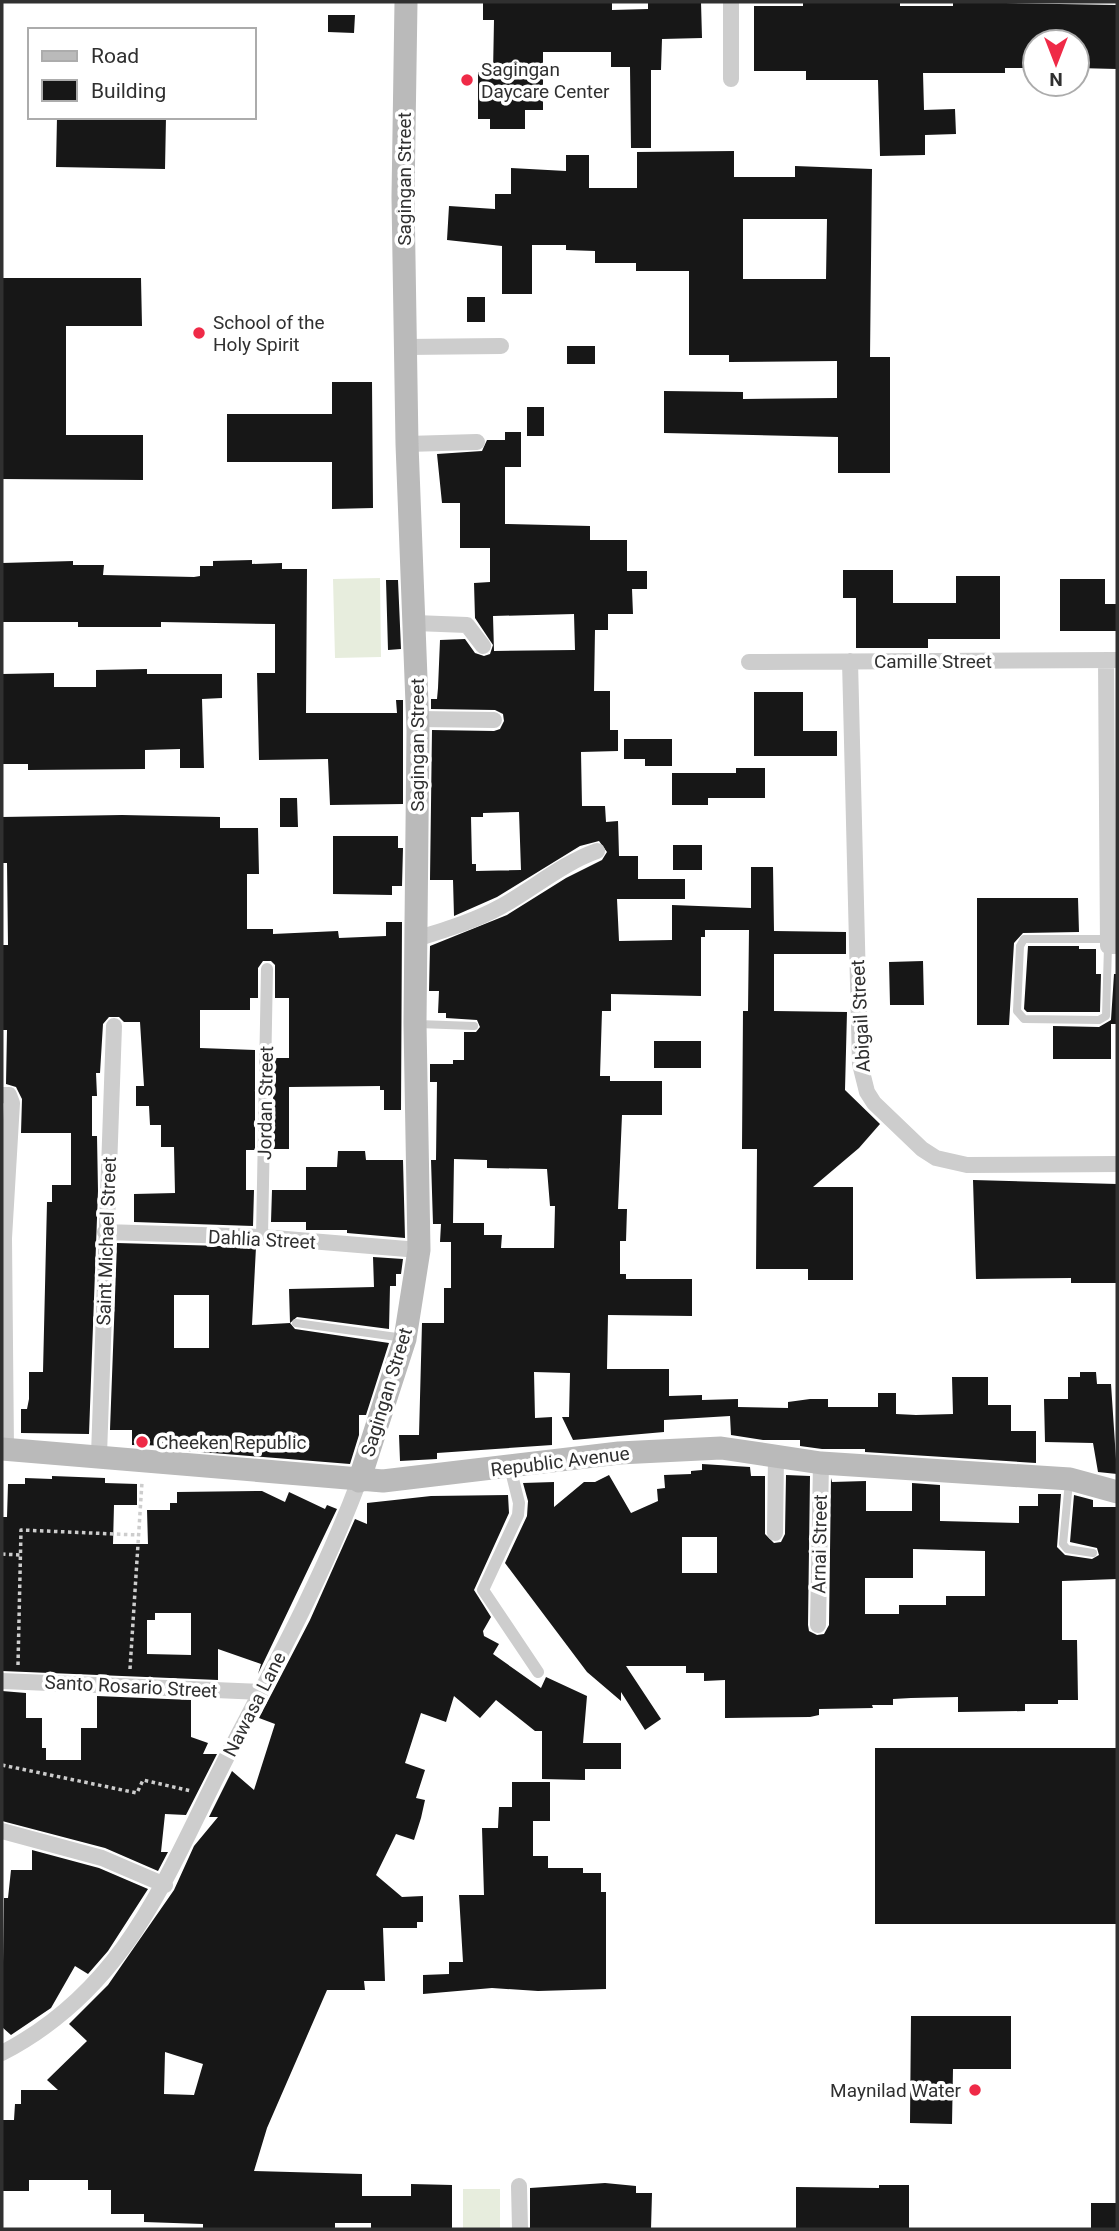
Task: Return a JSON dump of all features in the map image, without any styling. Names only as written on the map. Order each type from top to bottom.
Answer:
[{"type":"main road","name":"Sagingan Street","points":[[359,1481],[405,1339],[419,1250],[415,1023],[418,719],[407,444],[403,197],[406,2]]},
{"type":"main road","name":"Republic Avenue","points":[[4,1449],[145,1459],[359,1481],[415,1479],[673,1448],[721,1448],[821,1463],[1070,1479],[1117,1492]]},
{"type":"street","points":[[731,2],[731,79]]},
{"type":"street","points":[[405,347],[501,346]]},
{"type":"street","points":[[407,444],[477,442]]},
{"type":"street","points":[[415,623],[467,625],[483,646]]},
{"type":"street","points":[[1111,944],[1112,660]]},
{"type":"street","name":"Camille Street","points":[[749,662],[1112,660]]},
{"type":"street","name":"Abigail Street","points":[[850,661],[860,1064],[867,1092],[892,1122],[922,1150],[951,1163],[1117,1164]]},
{"type":"street","points":[[418,719],[495,720]]},
{"type":"street","points":[[416,939],[456,927],[501,906],[577,858],[597,851]]},
{"type":"street","name":"Jordan Street","points":[[262,1237],[267,969]]},
{"type":"street","name":"Saint Michael Street","points":[[99,1455],[114,1026]]},
{"type":"street","points":[[2,1094],[12,1098],[5,1157],[4,1449]]},
{"type":"street","name":"Dahlia Street","points":[[105,1232],[262,1237],[419,1250]]},
{"type":"street","points":[[775,1533],[776,1456]]},
{"type":"street","name":"Arnai Street","points":[[818,1625],[821,1463]]},
{"type":"street","points":[[510,1466],[519,1503],[518,1515],[483,1590],[538,1672]]},
{"type":"street","name":"Nawasa Lane","points":[[2,2053],[51,2022],[91,1987],[141,1924],[165,1885],[207,1795],[311,1594],[359,1481]]},
{"type":"street","name":"Santo Rosario Street","points":[[10,1681],[260,1692]]},
{"type":"street","points":[[2,1830],[102,1858],[165,1885]]},
{"type":"street","points":[[520,2186],[520,2229]]},
{"type":"lane","points":[[1024,939],[1111,944],[1106,1016],[1100,1020],[1024,1019],[1020,1016],[1017,1011],[1020,946],[1024,939]]},
{"type":"lane","points":[[415,1023],[474,1026]]},
{"type":"lane","points":[[296,1323],[405,1339]]},
{"type":"lane","points":[[1070,1479],[1063,1544],[1067,1549],[1093,1553]]},
{"type":"path","points":[[129,1686],[145,1459]]},
{"type":"path","points":[[10,1681],[21,1530],[138,1535]]},
{"type":"path","points":[[2,1554],[20,1555]]},
{"type":"path","points":[[2,1765],[136,1793],[143,1780],[207,1795]]},
{"type":"green space","points":[[380,578],[381,657],[335,658],[333,579]]},
{"type":"green space","points":[[463,2189],[500,2189],[500,2229],[463,2229]]},
{"type":"building","points":[[483,2],[612,2],[612,10],[648,9],[648,2],[701,2],[702,38],[662,39],[661,70],[651,70],[651,148],[631,148],[630,67],[611,67],[611,52],[543,52],[543,110],[525,110],[525,129],[490,129],[490,119],[478,119],[478,72],[493,73],[494,20],[483,20]]},
{"type":"building","points":[[803,2],[900,2],[900,6],[953,6],[953,2],[1117,5],[1117,69],[1091,68],[1091,28],[1021,28],[1021,68],[1005,68],[1005,73],[923,73],[924,110],[955,109],[956,134],[925,135],[925,155],[880,156],[878,80],[806,80],[806,71],[754,71],[754,6],[803,6]]},
{"type":"building","points":[[328,15],[355,15],[354,33],[328,32]]},
{"type":"building","points":[[57,119],[166,119],[165,169],[56,167]]},
{"type":"building","points":[[734,151],[734,177],[795,177],[795,166],[872,169],[870,357],[890,357],[890,473],[838,473],[838,437],[664,433],[664,391],[743,392],[743,399],[837,398],[837,361],[729,362],[729,355],[689,355],[689,271],[636,271],[636,263],[595,263],[595,251],[566,250],[566,245],[532,245],[532,294],[502,294],[502,246],[447,240],[449,206],[495,209],[495,194],[511,194],[511,168],[566,171],[566,155],[589,155],[589,188],[637,188],[637,152]],"holes":[[[743,219],[827,219],[826,279],[743,279]]]},
{"type":"building","points":[[2,278],[141,278],[142,326],[66,326],[66,435],[143,435],[143,480],[2,479]]},
{"type":"building","points":[[467,297],[485,297],[485,322],[467,322]]},
{"type":"building","points":[[567,346],[595,346],[595,364],[567,364]]},
{"type":"building","points":[[332,382],[372,382],[373,508],[332,509],[332,462],[227,462],[227,414],[332,414]]},
{"type":"building","points":[[527,407],[544,407],[544,436],[527,436]]},
{"type":"building","points":[[505,432],[521,432],[521,467],[505,467],[505,524],[590,526],[590,540],[627,540],[627,571],[647,571],[647,589],[632,589],[633,614],[608,614],[608,630],[595,630],[594,691],[610,691],[610,730],[618,730],[618,751],[581,752],[582,806],[605,806],[606,822],[618,821],[619,856],[638,856],[638,879],[685,879],[685,899],[617,899],[619,941],[672,940],[672,905],[751,908],[751,867],[773,867],[774,931],[846,932],[846,954],[774,954],[774,1011],[847,1012],[845,1090],[880,1124],[859,1148],[813,1187],[853,1187],[853,1280],[808,1280],[808,1269],[756,1269],[757,1149],[742,1149],[743,1011],[748,1011],[749,930],[705,930],[705,937],[701,937],[701,996],[611,994],[611,1011],[602,1011],[600,1076],[610,1076],[610,1081],[662,1081],[662,1115],[622,1115],[618,1209],[627,1209],[626,1241],[620,1241],[620,1274],[626,1274],[626,1279],[692,1279],[692,1316],[608,1315],[607,1369],[669,1369],[669,1396],[702,1395],[702,1400],[738,1399],[738,1407],[788,1408],[788,1402],[828,1399],[828,1407],[878,1407],[878,1393],[896,1393],[896,1414],[916,1415],[953,1414],[952,1377],[988,1377],[988,1405],[1011,1405],[1011,1431],[1036,1431],[1036,1463],[800,1446],[800,1440],[763,1440],[731,1435],[730,1416],[664,1420],[664,1432],[573,1440],[562,1417],[569,1417],[570,1373],[534,1372],[535,1418],[552,1417],[552,1445],[437,1453],[437,1459],[400,1461],[399,1435],[419,1435],[422,1323],[444,1323],[444,1288],[451,1288],[451,1242],[440,1242],[441,1224],[433,1224],[431,1160],[436,1160],[437,1082],[430,1082],[430,1064],[453,1064],[453,1060],[464,1060],[464,1032],[476,1032],[480,1027],[477,1020],[446,1018],[446,1013],[438,1013],[439,991],[429,991],[430,946],[507,915],[566,878],[602,860],[607,852],[599,841],[580,846],[497,897],[454,916],[453,880],[430,880],[432,730],[494,731],[500,729],[504,721],[503,714],[495,710],[431,709],[431,699],[437,699],[440,640],[465,639],[475,653],[484,656],[490,654],[493,645],[475,618],[474,583],[490,582],[490,548],[460,548],[460,503],[442,503],[437,454],[482,451],[487,440],[505,440]],"holes":[[[574,614],[575,650],[494,651],[493,616]],[[519,812],[521,870],[476,871],[476,864],[472,864],[471,817],[483,817],[483,813]],[[454,1159],[487,1160],[487,1168],[547,1169],[550,1206],[555,1206],[554,1248],[501,1248],[502,1235],[484,1235],[484,1223],[453,1223]]]},
{"type":"building","points":[[252,560],[252,564],[282,563],[282,569],[307,569],[306,713],[397,713],[396,700],[403,700],[403,804],[330,805],[328,759],[259,760],[257,673],[275,673],[275,624],[161,622],[161,627],[78,627],[78,622],[2,622],[2,563],[73,561],[73,565],[104,565],[103,575],[194,577],[200,576],[200,566],[213,566],[213,561]]},
{"type":"building","points":[[843,570],[893,570],[893,603],[956,603],[956,576],[1000,576],[1000,639],[928,639],[928,648],[856,648],[856,598],[843,598]]},
{"type":"building","points":[[1060,579],[1105,579],[1105,604],[1117,604],[1117,631],[1060,631]]},
{"type":"building","points":[[386,580],[398,580],[401,649],[388,650]]},
{"type":"building","points":[[147,669],[147,674],[222,674],[222,698],[202,699],[204,768],[180,768],[180,749],[145,750],[145,769],[28,770],[28,764],[2,764],[2,674],[54,673],[54,687],[96,687],[96,670]]},
{"type":"building","points":[[754,692],[803,692],[803,731],[837,731],[837,756],[754,756]]},
{"type":"building","points":[[624,739],[672,739],[672,766],[645,766],[645,759],[624,759]]},
{"type":"building","points":[[736,768],[765,768],[765,798],[708,798],[708,805],[672,805],[672,773],[736,773]]},
{"type":"building","points":[[280,798],[297,798],[298,827],[280,827]]},
{"type":"building","points":[[2,817],[220,817],[220,828],[258,828],[259,874],[247,874],[247,929],[273,929],[273,934],[338,931],[339,938],[386,936],[386,922],[402,922],[401,1110],[384,1110],[384,1090],[380,1090],[380,1086],[289,1087],[289,1149],[272,1149],[274,1058],[289,1058],[289,998],[275,998],[275,965],[271,961],[263,961],[258,968],[258,998],[250,998],[250,1010],[200,1010],[200,1048],[255,1050],[255,1150],[246,1150],[246,1190],[254,1190],[253,1226],[134,1222],[134,1194],[175,1193],[174,1147],[161,1147],[161,1125],[150,1125],[149,1106],[136,1106],[136,1086],[144,1086],[140,1022],[124,1022],[119,1017],[109,1017],[103,1024],[100,1073],[96,1073],[97,1096],[92,1096],[92,1136],[97,1136],[98,1191],[89,1434],[21,1433],[21,1409],[27,1409],[29,1399],[29,1372],[43,1372],[47,1202],[52,1202],[52,1185],[71,1185],[71,1133],[21,1133],[22,1099],[16,1087],[6,1084],[7,1030],[2,1030],[2,1012],[3,945],[8,945],[7,863],[2,863]]},
{"type":"building","points":[[333,836],[398,836],[398,848],[403,848],[402,886],[392,886],[392,895],[333,894]]},
{"type":"building","points":[[673,845],[702,845],[702,870],[673,870]]},
{"type":"building","points":[[977,898],[1078,898],[1079,932],[1023,933],[1014,943],[1009,1025],[977,1025]]},
{"type":"building","points":[[1028,946],[1079,946],[1079,949],[1096,949],[1096,974],[1101,974],[1100,1012],[1027,1012],[1024,1009]]},
{"type":"building","points":[[923,961],[924,1005],[890,1005],[889,962]]},
{"type":"building","points":[[1114,974],[1117,974],[1117,1024],[1111,1024],[1111,1059],[1053,1059],[1053,1026],[1099,1027],[1111,1020]]},
{"type":"building","points":[[654,1041],[701,1041],[701,1068],[654,1068]]},
{"type":"building","points":[[338,1151],[365,1151],[366,1160],[403,1160],[405,1238],[347,1233],[347,1230],[306,1230],[306,1222],[271,1222],[272,1190],[306,1190],[306,1167],[337,1167]]},
{"type":"building","points":[[973,1180],[1117,1184],[1117,1283],[1071,1283],[1071,1278],[976,1279]]},
{"type":"building","points":[[117,1243],[256,1247],[252,1325],[290,1323],[295,1329],[389,1343],[366,1415],[359,1415],[359,1435],[350,1464],[188,1451],[188,1446],[132,1445],[132,1430],[110,1430]],"holes":[[[174,1295],[209,1295],[209,1348],[174,1348]]]},
{"type":"building","points":[[373,1257],[403,1259],[401,1274],[396,1274],[396,1286],[390,1286],[389,1329],[297,1317],[290,1323],[289,1289],[374,1287]]},
{"type":"building","points":[[1080,1372],[1096,1372],[1097,1384],[1111,1384],[1117,1474],[1098,1472],[1093,1443],[1045,1442],[1044,1399],[1068,1399],[1068,1377],[1080,1377]]},
{"type":"building","points":[[702,1464],[750,1467],[751,1476],[765,1476],[765,1534],[774,1543],[781,1542],[785,1534],[786,1475],[810,1476],[808,1625],[809,1631],[817,1635],[824,1634],[829,1625],[831,1478],[832,1482],[866,1481],[866,1511],[912,1511],[912,1483],[940,1485],[940,1521],[1019,1523],[1019,1506],[1038,1506],[1038,1494],[1061,1494],[1057,1547],[1065,1555],[1092,1559],[1099,1555],[1097,1548],[1070,1542],[1074,1495],[1093,1500],[1093,1507],[1117,1507],[1117,1579],[1062,1581],[1062,1640],[1077,1640],[1078,1700],[1058,1700],[1058,1704],[1025,1704],[1025,1711],[958,1712],[958,1697],[911,1698],[893,1699],[893,1705],[872,1705],[873,1708],[819,1709],[819,1715],[810,1717],[725,1718],[725,1680],[704,1681],[704,1673],[686,1673],[686,1666],[626,1666],[661,1719],[645,1730],[621,1692],[621,1701],[587,1672],[505,1563],[527,1516],[528,1501],[523,1483],[554,1482],[554,1507],[584,1482],[595,1482],[609,1475],[631,1513],[658,1501],[657,1489],[665,1488],[664,1475],[691,1474],[691,1471],[702,1470]],"holes":[[[682,1537],[717,1537],[717,1573],[682,1573]],[[913,1549],[985,1551],[985,1596],[946,1596],[946,1605],[899,1605],[899,1614],[865,1614],[865,1578],[913,1578]]]},
{"type":"building","points":[[52,1476],[105,1478],[105,1483],[137,1484],[137,1505],[114,1505],[113,1544],[148,1544],[147,1510],[170,1510],[170,1503],[177,1503],[177,1492],[262,1491],[285,1502],[289,1492],[325,1509],[327,1505],[337,1509],[258,1674],[261,1664],[218,1649],[218,1680],[2,1671],[2,1517],[7,1517],[8,1484],[25,1484],[25,1478],[52,1479]],"holes":[[[155,1613],[191,1613],[191,1655],[147,1654],[147,1620],[155,1620]]]},
{"type":"building","points":[[508,1495],[509,1513],[474,1590],[491,1617],[483,1631],[484,1636],[499,1644],[493,1654],[541,1688],[546,1677],[587,1696],[583,1743],[621,1743],[621,1769],[585,1769],[585,1780],[542,1779],[542,1731],[535,1731],[496,1700],[480,1718],[454,1696],[446,1722],[421,1713],[405,1763],[425,1770],[416,1798],[425,1800],[421,1818],[414,1840],[396,1834],[376,1875],[402,1897],[423,1896],[423,1922],[417,1922],[417,1928],[383,1928],[385,1981],[364,1981],[365,1990],[327,1990],[267,2128],[254,2171],[362,2174],[362,2196],[411,2196],[411,2184],[452,2185],[452,2229],[371,2229],[371,2223],[335,2223],[335,2229],[203,2229],[203,2224],[144,2222],[144,2214],[111,2214],[111,2190],[88,2190],[88,2180],[29,2180],[29,2191],[2,2191],[2,2120],[14,2120],[15,2104],[21,2104],[21,2090],[58,2090],[47,2080],[87,2041],[69,2024],[108,1985],[174,1890],[194,1846],[218,1817],[209,1817],[232,1771],[254,1790],[275,1724],[259,1718],[310,1620],[355,1519],[367,1524],[367,1503],[431,1496]],"holes":[[[165,2052],[203,2064],[194,2095],[164,2094]]]},
{"type":"building","points":[[2,1691],[26,1693],[26,1718],[42,1718],[42,1748],[46,1748],[46,1760],[81,1760],[81,1728],[97,1728],[97,1696],[191,1700],[191,1737],[208,1743],[203,1754],[217,1754],[186,1815],[165,1814],[161,1852],[168,1852],[158,1871],[105,1848],[2,1821]]},
{"type":"building","points":[[875,1748],[1117,1748],[1117,1924],[875,1924]]},
{"type":"building","points":[[512,1782],[550,1782],[550,1821],[533,1821],[533,1856],[548,1856],[548,1868],[583,1868],[583,1873],[601,1873],[601,1892],[606,1892],[606,1989],[538,1991],[492,1988],[423,1994],[423,1975],[449,1974],[449,1962],[463,1962],[459,1895],[484,1895],[482,1828],[498,1828],[499,1807],[512,1807]]},
{"type":"building","points":[[32,1850],[99,1868],[148,1889],[108,1951],[88,1974],[75,1966],[51,2008],[11,2035],[2,2027],[4,1898],[8,1898],[11,1870],[32,1870]]},
{"type":"building","points":[[911,2016],[1011,2016],[1011,2069],[953,2069],[952,2124],[910,2123]]},
{"type":"building","points":[[605,2183],[636,2186],[636,2193],[652,2193],[651,2229],[530,2229],[530,2188]]},
{"type":"building","points":[[879,2185],[909,2185],[909,2229],[796,2229],[796,2187],[879,2188]]},
{"type":"building","points":[[1091,2203],[1117,2203],[1117,2229],[1091,2229]]},
{"type":"place","name":"Sagingan Daycare Center","points":[[467,80]]},
{"type":"place","name":"School of the Holy Spirit","points":[[199,333]]},
{"type":"place","name":"Cheeken Republic","points":[[142,1442]]},
{"type":"place","name":"Maynilad Water","points":[[975,2090]]}]
